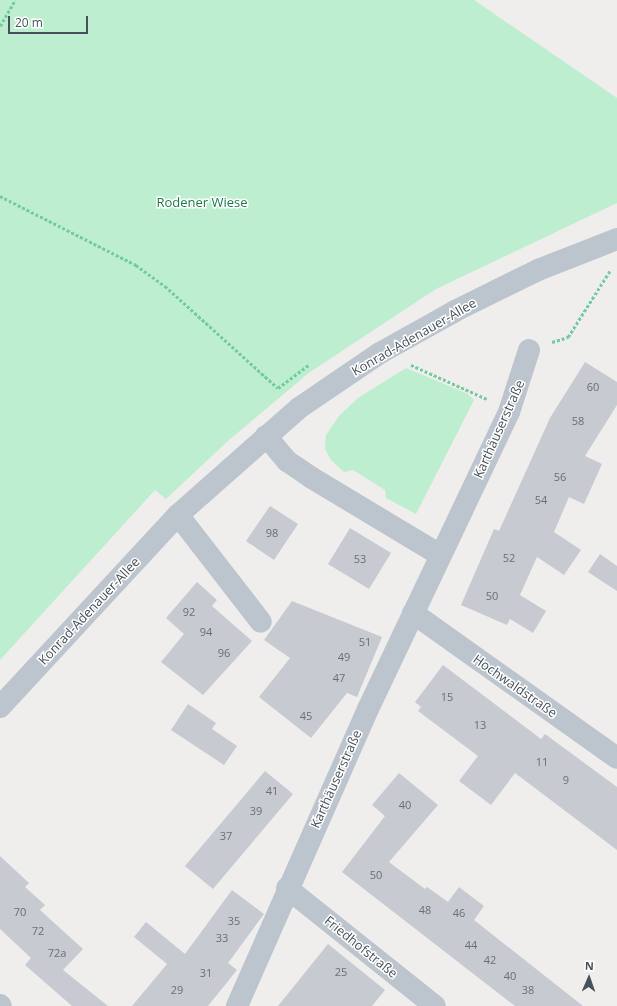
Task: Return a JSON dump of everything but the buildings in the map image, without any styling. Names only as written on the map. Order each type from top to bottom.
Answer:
[{"type":"street","name":"Konrad-Adenauer-Allee","points":[[0,707],[178,515],[299,408],[394,346],[538,270],[617,239]]},
{"type":"street","name":"Karthäuserstraße","points":[[237,1006],[287,888],[440,555],[510,409],[530,350]]},
{"type":"street","points":[[266,436],[287,460],[312,478],[440,555]]},
{"type":"street","points":[[178,515],[261,622]]},
{"type":"street","name":"Hochwaldstraße","points":[[413,614],[617,758]]},
{"type":"street","name":"Friedhofstraße","points":[[287,888],[435,1006]]},
{"type":"path","points":[[0,26],[15,0]]},
{"type":"path","points":[[0,196],[136,264],[165,286],[278,388],[309,365]]},
{"type":"path","points":[[530,350],[568,337],[613,265]]},
{"type":"path","points":[[405,363],[510,409]]},
{"type":"green space","name":"Rodener Wiese","points":[[0,0],[474,0],[617,98],[617,203],[436,289],[310,372],[229,440],[166,499],[155,490],[0,660]]},
{"type":"green space","points":[[406,368],[468,394],[474,400],[416,514],[386,498],[385,490],[353,470],[344,472],[331,460],[325,449],[326,435],[339,416],[358,398]]}]
